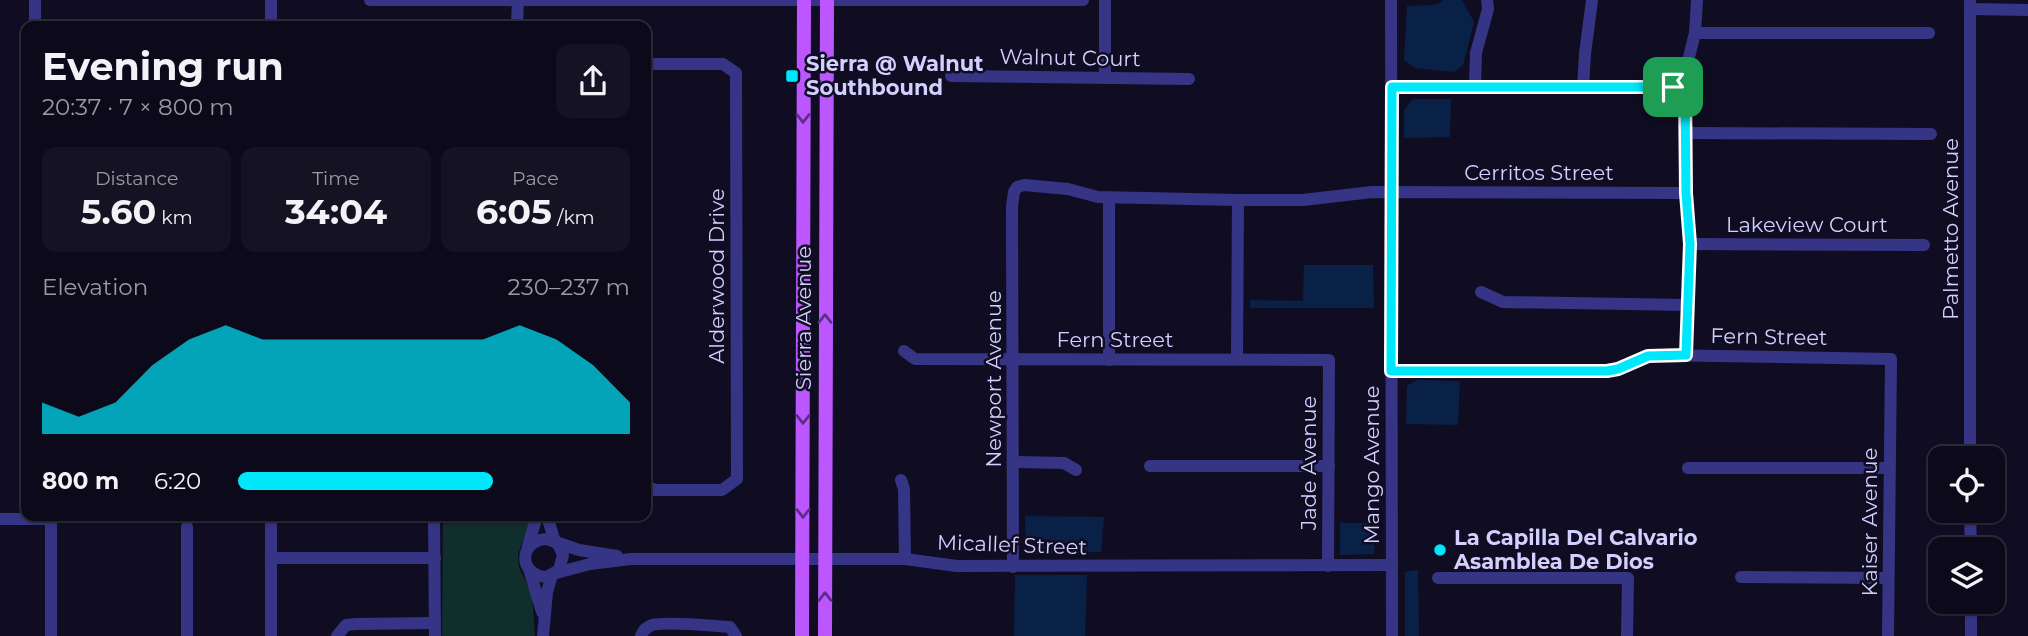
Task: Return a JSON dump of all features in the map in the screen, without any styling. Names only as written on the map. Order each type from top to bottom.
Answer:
[{"type":"main road","name":"Sierra Avenue","points":[[803,636],[804,0]]},
{"type":"main road","name":"Sierra Avenue","points":[[825,636],[827,1]]},
{"type":"street","points":[[35,0],[35,21]]},
{"type":"street","points":[[271,0],[271,21]]},
{"type":"street","points":[[370,0],[1083,0]]},
{"type":"street","points":[[517,21],[518,0]]},
{"type":"street","points":[[1105,0],[1105,77]]},
{"type":"street","name":"Mango Avenue","points":[[1391,0],[1392,636]]},
{"type":"street","points":[[1475,86],[1476,53],[1488,9],[1487,0]]},
{"type":"street","points":[[1583,87],[1592,0]]},
{"type":"street","points":[[1686,355],[1690,244],[1686,193],[1685,87],[1695,33],[1697,0]]},
{"type":"street","points":[[1970,5],[2028,10]]},
{"type":"street","name":"Palmetto Avenue","points":[[1970,5],[1970,446]]},
{"type":"street","points":[[1695,33],[1929,33]]},
{"type":"street","name":"Alderwood Drive","points":[[651,64],[723,64],[736,72],[737,479],[722,490],[651,488]]},
{"type":"street","name":"Walnut Court","points":[[951,76],[1189,79]]},
{"type":"street","points":[[1392,87],[1685,87]]},
{"type":"street","points":[[1687,133],[1931,134]]},
{"type":"street","name":"Newport Avenue","points":[[1013,567],[1014,192],[1017,187],[1024,185],[1054,187],[1109,198]]},
{"type":"street","name":"Cerritos Street","points":[[1109,198],[1303,200],[1357,192],[1686,193]]},
{"type":"street","points":[[1109,198],[1109,360]]},
{"type":"street","points":[[1237,359],[1238,200]]},
{"type":"street","name":"Lakeview Court","points":[[1690,244],[1924,245]]},
{"type":"street","points":[[1481,292],[1503,302],[1687,305]]},
{"type":"street","name":"Fern Street","points":[[904,351],[915,359],[1329,360]]},
{"type":"street","name":"Fern Street","points":[[1391,371],[1607,371],[1648,356],[1686,355],[1891,359],[1890,408]]},
{"type":"street","name":"Jade Avenue","points":[[1328,566],[1329,360]]},
{"type":"street","name":"Kaiser Avenue","points":[[1888,636],[1890,408]]},
{"type":"street","points":[[1013,463],[1064,463],[1076,470]]},
{"type":"street","points":[[1150,466],[1329,466]]},
{"type":"street","points":[[1688,468],[1889,468]]},
{"type":"street","points":[[901,480],[904,489],[905,558]]},
{"type":"street","points":[[0,519],[21,518]]},
{"type":"street","points":[[51,521],[51,636]]},
{"type":"street","points":[[271,521],[271,636]]},
{"type":"street","points":[[337,635],[346,625],[356,624],[435,630],[434,521]]},
{"type":"street","points":[[536,521],[526,562],[543,619]]},
{"type":"street","points":[[543,636],[543,619],[554,574],[563,560],[549,521]]},
{"type":"street","points":[[187,527],[187,636]]},
{"type":"street","points":[[527,550],[531,544],[541,539],[556,543]]},
{"type":"street","name":"Micallef Street","points":[[556,543],[631,559]]},
{"type":"street","points":[[271,558],[435,558]]},
{"type":"street","name":"Micallef Street","points":[[554,574],[590,564],[631,559],[905,558],[957,566],[1013,567],[1392,565]]},
{"type":"street","points":[[528,568],[537,575],[554,574]]},
{"type":"street","points":[[1741,577],[1888,578]]},
{"type":"street","points":[[1438,578],[1628,578],[1626,636]]},
{"type":"street","points":[[1971,614],[1971,636]]},
{"type":"street","points":[[642,633],[653,625],[733,631]]},
{"type":"green space","points":[[443,521],[531,521],[518,554],[519,567],[532,595],[535,636],[442,636]]},
{"type":"water","points":[[1444,0],[1462,0],[1474,22],[1463,65],[1454,72],[1415,68],[1404,60],[1407,6],[1435,5]]},
{"type":"water","points":[[1413,99],[1451,99],[1450,137],[1404,138],[1404,110]]},
{"type":"water","points":[[1304,265],[1373,265],[1374,308],[1250,308],[1250,300],[1303,301]]},
{"type":"water","points":[[1416,380],[1460,381],[1458,425],[1406,424],[1407,386]]},
{"type":"water","points":[[1025,516],[1104,517],[1101,552],[1032,554],[1026,549]]},
{"type":"water","points":[[1340,523],[1375,523],[1374,554],[1340,555]]},
{"type":"water","points":[[1418,570],[1419,636],[1405,636],[1405,572]]},
{"type":"water","points":[[1015,575],[1087,575],[1085,636],[1014,636]]},
{"type":"place","name":"Sierra @ Walnut Southbound","points":[[792,76]]},
{"type":"place","name":"La Capilla Del Calvario Asamblea De Dios","points":[[1440,550]]},
{"type":"route","points":[[1392,87],[1673,87],[1685,87],[1686,193],[1690,244],[1686,355],[1648,356],[1607,371],[1391,371],[1392,87]]}]
